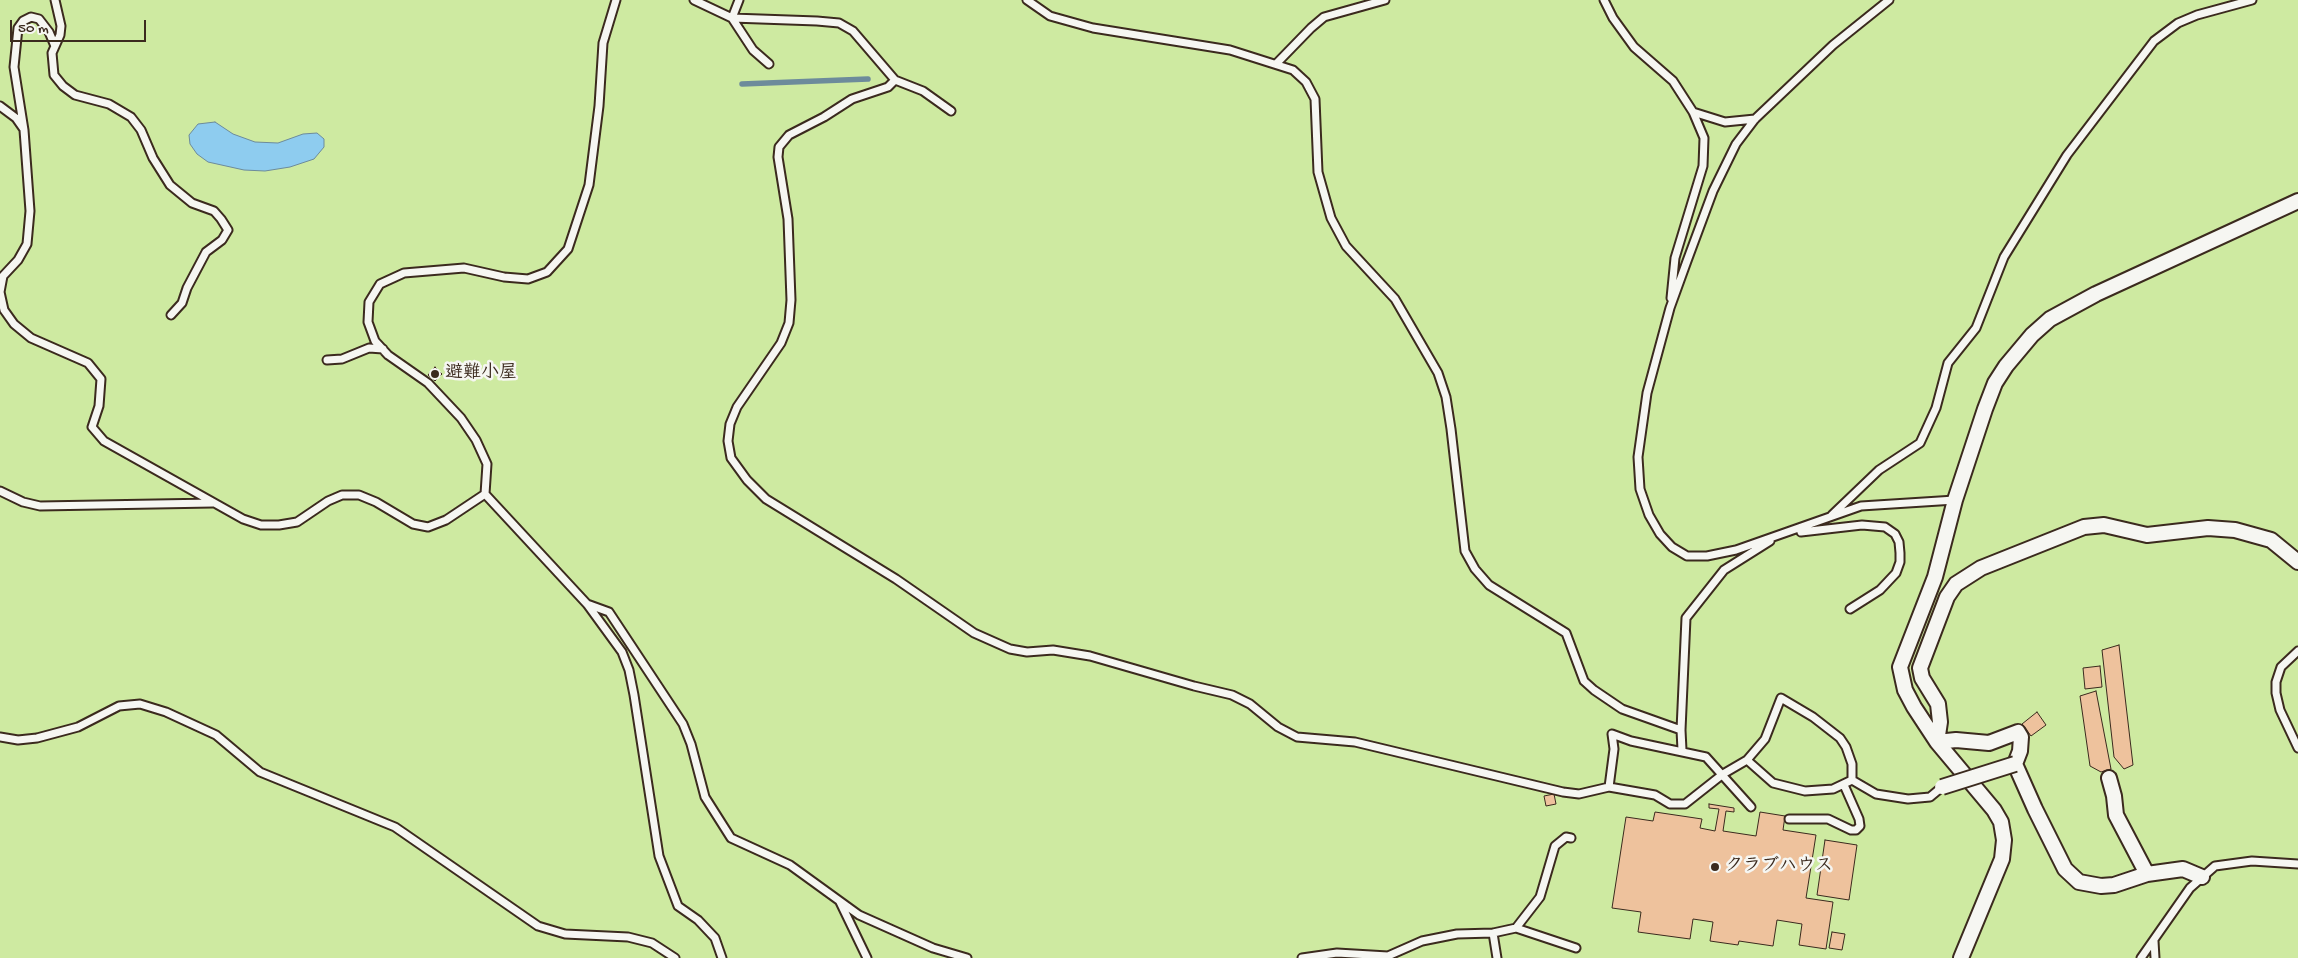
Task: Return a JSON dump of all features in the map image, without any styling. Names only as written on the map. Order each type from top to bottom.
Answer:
[{"type":"street","points":[[1961,958],[2002,859],[2004,840],[2001,822],[1994,810],[1937,742],[1905,690],[1900,667],[1935,577],[1955,500],[1984,409],[2006,366],[2032,335],[2050,319],[2096,294],[2298,201]]},
{"type":"street","points":[[1937,742],[1940,722],[1938,704],[1922,678],[1920,668],[1947,598],[1956,584],[1969,573],[2084,527],[2094,525],[2147,535],[2208,528],[2234,530],[2271,540],[2298,562]]},
{"type":"street","points":[[1937,742],[1956,740],[1988,743],[2018,732],[2021,737],[2020,751],[2015,764],[2034,810],[2065,869],[2079,882],[2101,886],[2147,874],[2183,869],[2202,877]]},
{"type":"street","points":[[1942,787],[2015,764]]},
{"type":"street","points":[[2109,778],[2114,796],[2116,815],[2147,874]]},
{"type":"lane","points":[[55,0],[61,26],[52,53],[54,75],[75,96],[109,104],[131,117],[141,130],[153,158],[170,185],[192,203],[214,211],[222,218],[228,230],[222,240],[206,252],[187,288],[182,303],[171,315]]},
{"type":"lane","points":[[616,0],[603,43],[600,106],[589,186],[568,249],[547,272],[528,279],[504,277],[464,268],[404,273],[380,284],[369,302],[368,322],[375,341],[382,349],[428,383],[461,418],[476,440],[487,464],[485,494],[587,604],[622,652],[629,670],[659,856],[666,879],[678,906],[698,920],[715,938],[722,958]]},
{"type":"lane","points":[[694,0],[732,18],[817,21],[839,24],[853,31],[894,80],[923,91],[951,111]]},
{"type":"lane","points":[[732,18],[739,0]]},
{"type":"lane","points":[[1027,0],[1050,16],[1093,28],[1230,50],[1293,70],[1306,82],[1315,99],[1318,172],[1331,218],[1346,246],[1395,299],[1438,373],[1446,397],[1451,429],[1465,551],[1475,569],[1489,584],[1566,633],[1584,681],[1594,690],[1622,709],[1681,730]]},
{"type":"lane","points":[[1276,64],[1324,17],[1385,0]]},
{"type":"lane","points":[[1604,0],[1613,18],[1634,46],[1673,81],[1693,112],[1704,138],[1703,166],[1675,258],[1670,308]]},
{"type":"lane","points":[[1889,0],[1833,45],[1755,119],[1736,144],[1713,191],[1670,308],[1647,393],[1638,457],[1640,489],[1649,516],[1660,534],[1672,547],[1687,556],[1707,556],[1736,550],[1861,506],[1955,500]]},
{"type":"lane","points":[[1827,519],[1879,470],[1920,443],[1936,408],[1948,363],[1976,328],[2004,257],[2067,156],[2154,41],[2178,23],[2197,15],[2252,0]]},
{"type":"lane","points":[[55,46],[49,32],[39,19],[31,17],[23,21],[18,28],[14,67],[24,130],[30,211],[27,244],[18,260],[3,276],[0,292],[4,310],[14,324],[32,338],[88,363],[101,379],[100,406],[92,427],[104,441],[243,519],[262,525],[279,526],[297,522],[328,501],[342,496],[359,496],[376,502],[413,524],[428,527],[446,520],[485,494]]},
{"type":"lane","points":[[732,18],[753,50],[769,64]]},
{"type":"lane","points":[[894,80],[888,87],[852,99],[824,117],[789,135],[779,147],[778,157],[788,219],[790,315],[781,343],[737,407],[730,424],[728,441],[731,458],[747,480],[766,499],[896,579],[974,633],[1010,649],[1027,652],[1053,650],[1090,656],[1232,695],[1250,704],[1278,727],[1297,737],[1355,742],[1563,792],[1579,794],[1609,787],[1655,795],[1670,804],[1685,804],[1723,774],[1747,760],[1765,739],[1781,698],[1813,717],[1840,738],[1846,747],[1852,764],[1852,780]]},
{"type":"lane","points":[[0,106],[16,118],[24,130]]},
{"type":"lane","points":[[1693,112],[1725,122],[1755,119]]},
{"type":"lane","points":[[327,360],[342,359],[369,348],[382,349]]},
{"type":"lane","points":[[0,491],[22,502],[40,506],[213,503]]},
{"type":"lane","points":[[1682,750],[1681,730],[1686,618],[1724,570],[1782,534],[1862,525],[1885,527],[1895,534],[1899,542],[1900,562],[1896,573],[1880,590],[1850,609]]},
{"type":"lane","points":[[587,604],[608,612],[682,724],[691,744],[705,797],[731,838],[790,864],[859,915],[933,948],[967,958]]},
{"type":"lane","points":[[2298,651],[2281,668],[2276,682],[2276,693],[2280,710],[2298,748]]},
{"type":"lane","points":[[0,737],[18,740],[37,738],[78,727],[119,706],[140,704],[166,712],[216,735],[260,772],[395,827],[538,926],[565,934],[628,937],[652,943],[675,958]]},
{"type":"lane","points":[[1609,787],[1614,749],[1612,734],[1631,741],[1706,756],[1752,807]]},
{"type":"lane","points":[[1747,760],[1773,783],[1805,791],[1833,789],[1852,780]]},
{"type":"lane","points":[[1852,780],[1876,794],[1908,799],[1930,797],[1942,787]]},
{"type":"lane","points":[[1789,819],[1828,819],[1851,830],[1856,830],[1860,826],[1859,819],[1844,785]]},
{"type":"lane","points":[[1516,928],[1540,897],[1555,846],[1566,837],[1571,838]]},
{"type":"lane","points":[[2141,958],[2190,888],[2215,866],[2252,861],[2298,864]]},
{"type":"lane","points":[[838,898],[867,958]]},
{"type":"lane","points":[[1302,958],[1336,953],[1388,956],[1422,940],[1457,934],[1493,933],[1516,928],[1576,948]]},
{"type":"lane","points":[[1493,933],[1497,958]]},
{"type":"lane","points":[[2154,941],[2155,958]]},
{"type":"green space","points":[[0,0],[2298,0],[2298,958],[0,958]]},
{"type":"water","points":[[215,122],[233,134],[255,142],[278,143],[303,134],[317,133],[324,139],[324,147],[314,159],[290,167],[265,171],[244,170],[208,162],[197,154],[190,144],[189,135],[198,124]]},
{"type":"building","name":"避難小屋","points":[[435,367],[442,374],[435,381],[428,375]]},
{"type":"building","points":[[2119,645],[2133,765],[2124,769],[2114,757],[2102,650]]},
{"type":"building","points":[[2100,666],[2102,687],[2085,689],[2083,668]]},
{"type":"building","points":[[2096,691],[2111,769],[2101,772],[2090,766],[2080,696]]},
{"type":"building","points":[[2037,712],[2046,725],[2031,736],[2022,724]]},
{"type":"building","points":[[1554,794],[1556,804],[1546,806],[1544,796]]},
{"type":"building","name":"クラブハウス","points":[[1709,804],[1734,808],[1734,812],[1726,811],[1723,831],[1756,836],[1760,812],[1785,816],[1783,830],[1816,835],[1806,898],[1833,902],[1826,949],[1799,945],[1802,924],[1777,920],[1773,946],[1739,941],[1738,945],[1710,941],[1713,922],[1693,919],[1690,939],[1638,932],[1641,912],[1612,908],[1626,817],[1653,821],[1655,812],[1702,819],[1700,828],[1715,831],[1719,809],[1709,808]]},
{"type":"building","points":[[1825,840],[1857,845],[1849,900],[1817,895]]},
{"type":"building","points":[[1832,932],[1845,934],[1842,950],[1829,948]]},
{"type":"waterway","points":[[742,84],[868,79]]},
{"type":"place","name":"避難小屋","points":[[435,374]]},
{"type":"place","name":"クラブハウス","points":[[1715,867]]}]
